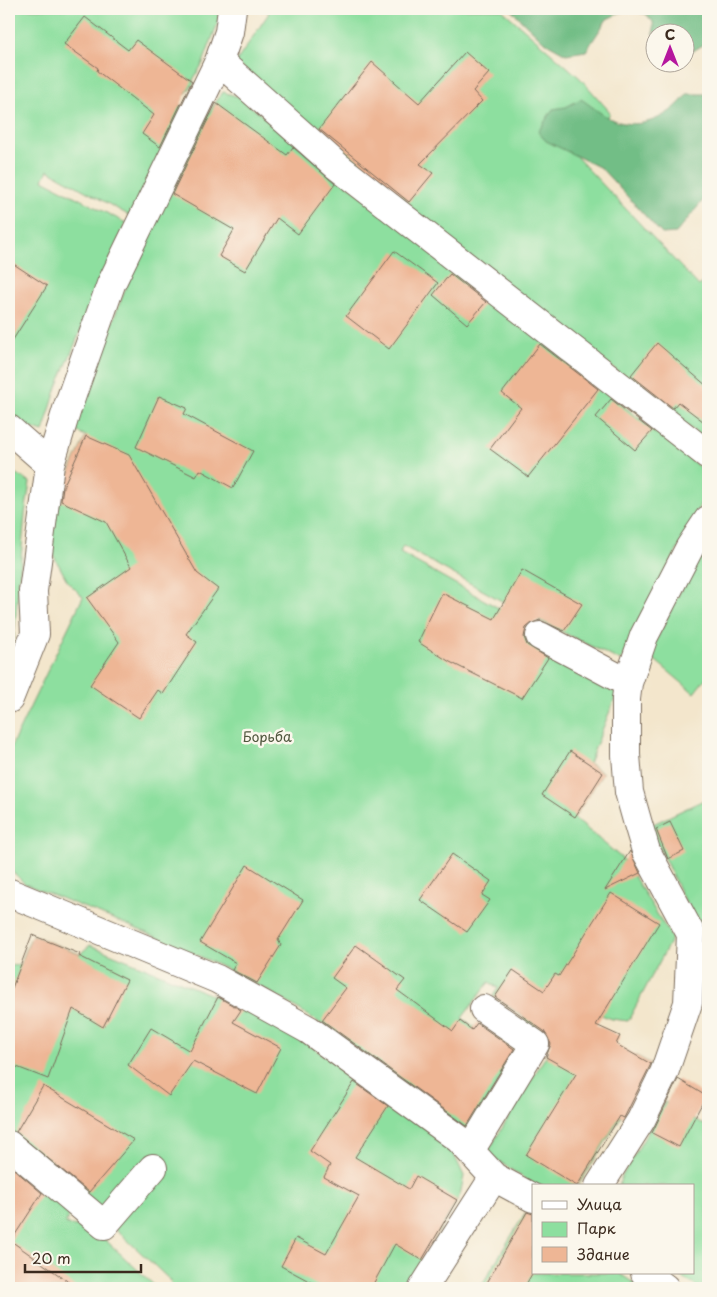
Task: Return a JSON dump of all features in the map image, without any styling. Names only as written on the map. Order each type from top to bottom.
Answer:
[{"type":"street","points":[[9,699],[35,634],[34,591],[50,465],[67,409],[111,284],[219,62],[229,32],[232,9]]},
{"type":"street","points":[[219,62],[337,166],[708,455]]},
{"type":"street","points":[[9,429],[50,465]]},
{"type":"street","points":[[600,1184],[641,1120],[664,1074],[688,1003],[691,934],[646,851],[629,792],[626,755],[628,683],[644,636],[690,547],[708,520]]},
{"type":"street","points":[[540,636],[628,683]]},
{"type":"street","points":[[9,899],[217,979],[309,1030],[460,1139],[494,1177],[532,1197]]},
{"type":"street","points":[[470,1151],[535,1044],[484,1009]]},
{"type":"street","points":[[9,1145],[104,1225],[153,1168]]},
{"type":"street","points":[[423,1288],[494,1177]]},
{"type":"street","points":[[646,1274],[664,1288]]},
{"type":"green space","points":[[9,9],[223,9],[203,63],[193,80],[194,83],[178,104],[186,110],[130,216],[48,170],[43,180],[126,223],[57,387],[43,432],[22,425],[9,414],[9,238],[13,230],[9,227]]},
{"type":"green space","points":[[264,9],[501,9],[580,78],[610,112],[607,121],[569,149],[699,286],[708,279],[708,442],[375,183],[236,62],[269,13]]},
{"type":"green space","points":[[510,9],[708,9],[708,42],[694,50],[694,22],[653,22],[646,14],[626,10],[607,19],[586,51],[566,54],[543,41]]},
{"type":"green space","name":"Борьба","points":[[223,92],[239,97],[707,473],[705,495],[621,661],[518,610],[403,546],[400,553],[536,629],[577,669],[617,693],[589,763],[603,773],[574,818],[624,860],[672,938],[628,1021],[612,1019],[569,1003],[546,1038],[522,1022],[525,1018],[493,996],[498,988],[489,982],[462,1018],[495,1042],[503,1032],[521,1045],[468,1133],[351,1044],[277,996],[185,949],[25,884],[9,868],[9,751],[83,597],[68,582],[50,549],[57,499],[86,436],[73,430],[116,313],[161,204],[189,146]]},
{"type":"green space","points":[[687,94],[708,94],[708,198],[705,198],[676,233],[662,234],[601,168],[546,141],[538,132],[553,109],[566,107],[581,99],[614,120],[638,124],[657,119],[666,114],[681,102]]},
{"type":"green space","points":[[9,470],[30,482],[25,514],[9,676]]},
{"type":"green space","points":[[708,534],[708,675],[694,693],[649,655]]},
{"type":"green space","points":[[708,798],[708,937],[682,896],[649,826]]},
{"type":"green space","points":[[32,935],[80,954],[90,945],[219,998],[297,1036],[449,1144],[464,1176],[460,1195],[407,1288],[166,1288],[172,1282],[87,1202],[9,1136],[9,966],[20,965]]},
{"type":"green space","points":[[564,1026],[630,1059],[633,1054],[653,1065],[579,1184],[532,1184],[487,1153]]},
{"type":"green space","points":[[665,1102],[708,1127],[708,1288],[699,1288],[677,1274],[694,1274],[694,1184],[620,1184],[621,1178]]},
{"type":"green space","points":[[9,1158],[70,1214],[65,1224],[97,1232],[157,1288],[9,1288]]},
{"type":"green space","points":[[525,1213],[532,1217],[532,1274],[620,1274],[641,1288],[480,1288]]},
{"type":"building","points":[[85,17],[128,50],[136,40],[192,81],[160,147],[142,134],[154,115],[97,71],[98,68],[64,44]]},
{"type":"building","points":[[465,52],[489,73],[473,91],[482,101],[420,164],[433,173],[409,202],[319,129],[372,62],[419,103]]},
{"type":"building","points":[[216,103],[287,155],[293,147],[335,184],[298,234],[277,218],[245,271],[219,256],[234,230],[172,194]]},
{"type":"building","points":[[394,251],[438,283],[389,349],[346,316]]},
{"type":"building","points":[[9,261],[47,286],[9,346]]},
{"type":"building","points":[[450,274],[486,302],[467,324],[433,295]]},
{"type":"building","points":[[657,343],[708,387],[708,425],[678,402],[673,408],[631,375]]},
{"type":"building","points":[[540,344],[598,389],[528,477],[490,449],[521,408],[502,393]]},
{"type":"building","points":[[159,396],[187,408],[184,414],[253,451],[233,488],[200,470],[196,477],[136,447]]},
{"type":"building","points":[[611,399],[652,431],[635,450],[596,417]]},
{"type":"building","points":[[86,436],[129,455],[197,573],[218,589],[186,634],[197,642],[163,694],[158,690],[139,718],[90,685],[119,642],[87,598],[131,567],[106,522],[61,501],[63,487]]},
{"type":"building","points":[[522,570],[582,604],[564,631],[540,620],[526,628],[524,637],[527,645],[548,658],[522,698],[450,662],[418,642],[442,593],[494,619]]},
{"type":"building","points":[[570,751],[603,773],[575,817],[542,795]]},
{"type":"building","points":[[670,822],[684,851],[668,859],[656,829]]},
{"type":"building","points":[[630,851],[640,873],[605,890]]},
{"type":"building","points":[[452,854],[491,881],[482,895],[490,900],[467,932],[420,900]]},
{"type":"building","points":[[247,865],[303,900],[278,940],[281,945],[257,983],[232,970],[236,963],[200,942]]},
{"type":"building","points":[[611,893],[659,923],[596,1025],[620,1036],[616,1044],[651,1064],[624,1118],[620,1116],[578,1184],[574,1184],[526,1155],[576,1074],[546,1057],[551,1044],[544,1031],[495,997],[513,970],[544,991],[555,974],[559,976]]},
{"type":"building","points":[[32,935],[80,954],[79,956],[127,980],[103,1027],[73,1009],[48,1079],[9,1064],[9,996]]},
{"type":"building","points":[[356,945],[405,980],[397,990],[453,1031],[460,1021],[472,1030],[477,1023],[514,1049],[467,1126],[322,1020],[346,988],[332,978]]},
{"type":"building","points":[[218,997],[241,1010],[233,1022],[281,1048],[257,1094],[193,1061],[169,1096],[128,1065],[151,1028],[190,1051]]},
{"type":"building","points":[[678,1079],[706,1096],[679,1147],[652,1133]]},
{"type":"building","points":[[354,1082],[388,1106],[355,1157],[409,1189],[416,1176],[457,1200],[422,1260],[395,1244],[371,1288],[322,1288],[281,1266],[296,1238],[326,1254],[359,1196],[324,1177],[330,1165],[310,1151]]},
{"type":"building","points":[[43,1086],[134,1140],[89,1192],[16,1132]]},
{"type":"building","points":[[9,1165],[42,1193],[11,1241],[77,1288],[9,1288]]},
{"type":"building","points":[[527,1212],[532,1214],[532,1274],[524,1288],[484,1288]]}]
